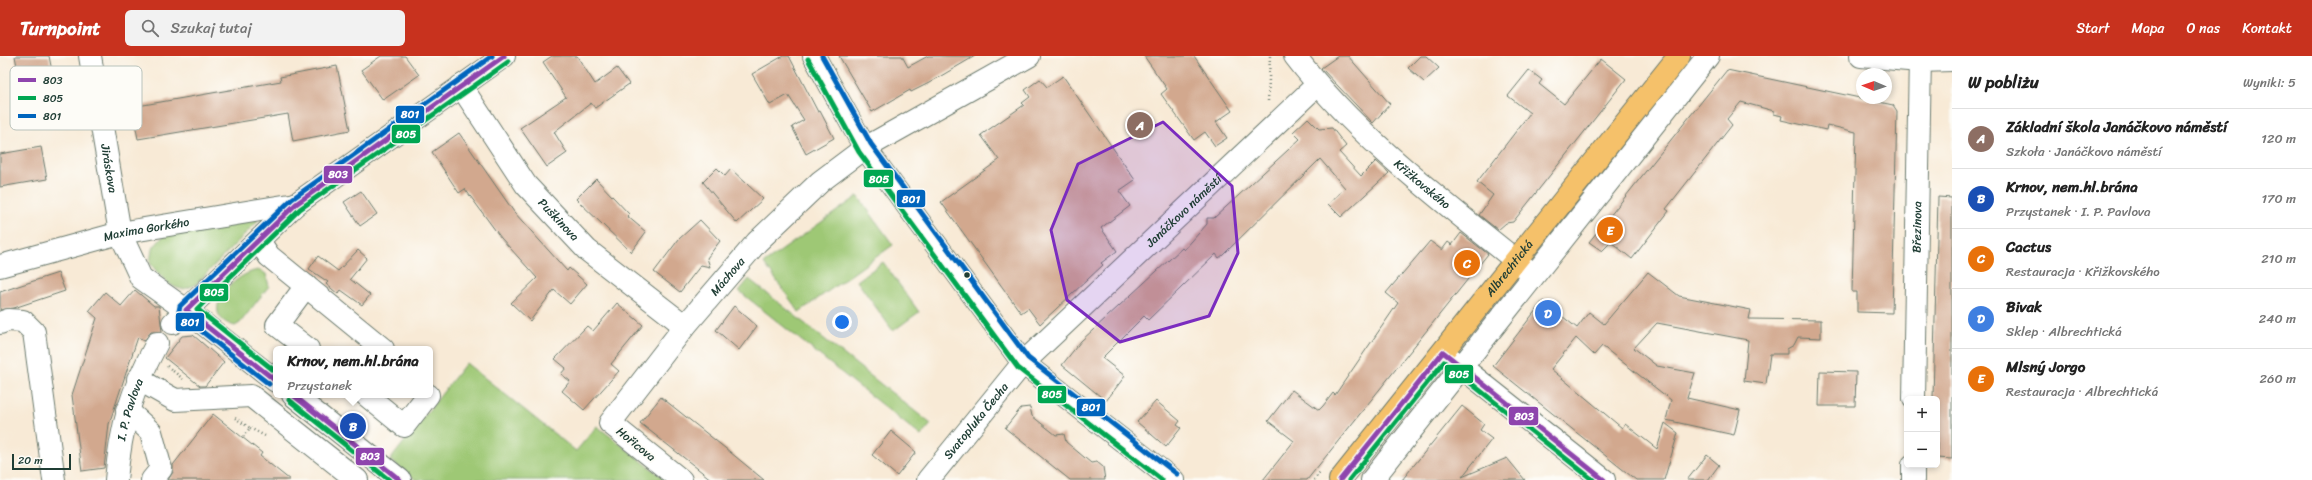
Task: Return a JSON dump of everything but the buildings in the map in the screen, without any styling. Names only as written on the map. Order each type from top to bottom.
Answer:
[{"type":"main road","name":"Albrechtická","points":[[1340,480],[1679,56]]},
{"type":"street","name":"Jiráskova","points":[[90,56],[92,66]]},
{"type":"street","name":"Maxima Gorkého","points":[[180,316],[296,204],[504,56]]},
{"type":"street","points":[[814,56],[865,148],[1023,362],[1173,480]]},
{"type":"street","points":[[865,148],[1029,56]]},
{"type":"street","points":[[1295,56],[1317,85]]},
{"type":"street","name":"Albrechtická","points":[[1372,480],[1708,56]]},
{"type":"street","points":[[1861,56],[1952,60]]},
{"type":"street","name":"Březinova","points":[[1914,396],[1920,58]]},
{"type":"street","name":"Janáčkovo náměstí","points":[[1023,362],[1317,85]]},
{"type":"street","name":"Křižkovského","points":[[1317,85],[1398,165],[1534,276]]},
{"type":"street","name":"Puškinova","points":[[461,86],[526,185],[587,250],[685,326]]},
{"type":"street","name":"Jiráskova","points":[[103,130],[120,233]]},
{"type":"street","name":"Máchova","points":[[610,423],[685,326],[757,242],[821,181],[865,148]]},
{"type":"street","name":"Maxima Gorkého","points":[[0,266],[120,233],[296,204]]},
{"type":"street","points":[[120,233],[142,278],[180,316],[273,379]]},
{"type":"street","points":[[259,241],[269,256],[379,346]]},
{"type":"street","points":[[304,346],[277,325],[306,286]]},
{"type":"street","points":[[0,323],[8,320],[23,321],[34,332],[54,480]]},
{"type":"street","name":"I. P. Pavlova","points":[[116,480],[119,444],[127,410],[138,379],[157,343]]},
{"type":"street","points":[[1443,352],[1604,480]]},
{"type":"street","name":"Svatopluka Čecha","points":[[928,480],[1023,362]]},
{"type":"street","points":[[138,379],[175,400],[251,396],[357,480]]},
{"type":"street","points":[[297,398],[400,480]]},
{"type":"street","points":[[370,398],[404,426],[426,398]]},
{"type":"street","points":[[127,410],[151,432],[161,469],[152,480]]},
{"type":"street","name":"Hořicova","points":[[610,423],[681,480]]},
{"type":"street","points":[[1913,468],[1913,480]]},
{"type":"path","points":[[1268,132],[1270,56]]},
{"type":"path","points":[[164,364],[188,382]]},
{"type":"highlighted area","points":[[1163,122],[1232,186],[1238,253],[1209,316],[1120,342],[1067,300],[1051,230],[1078,164]]},
{"type":"green space","points":[[858,196],[893,245],[799,312],[764,263]]},
{"type":"green space","points":[[257,218],[257,222],[195,285],[183,289],[173,286],[156,271],[150,263],[152,249],[166,233]]},
{"type":"green space","points":[[883,262],[919,312],[893,331],[857,281]]},
{"type":"green space","points":[[260,270],[266,274],[269,286],[240,323],[235,326],[223,320],[218,313],[218,304],[223,294],[230,285],[240,278],[250,272]]},
{"type":"green space","points":[[749,279],[931,424],[921,436],[739,291]]},
{"type":"green space","points":[[466,363],[576,451],[597,426],[666,480],[416,480],[390,460]]},
{"type":"transit line","name":"801","points":[[269,384],[181,315],[179,311],[180,306],[292,199],[492,56]]},
{"type":"transit line","name":"803","points":[[186,310],[296,204],[504,56]]},
{"type":"transit line","name":"801","points":[[822,56],[871,144],[1028,358],[1177,474]]},
{"type":"transit line","name":"805","points":[[808,59],[859,152],[1018,368],[1162,480]]},
{"type":"transit line","name":"805","points":[[273,370],[197,309],[300,209],[508,62]]},
{"type":"transit line","name":"803","points":[[186,310],[273,379]]},
{"type":"transit line","name":"803","points":[[1443,352],[1604,480]]},
{"type":"transit line","name":"803","points":[[1340,480],[1443,352]]},
{"type":"transit line","name":"805","points":[[1349,480],[1444,362],[1593,480]]},
{"type":"transit line","name":"803","points":[[297,398],[400,480]]},
{"type":"transit line","name":"805","points":[[289,400],[389,480]]},
{"type":"place","name":"Základní škola Janáčkovo náměstí","points":[[1140,125]]},
{"type":"place","name":"Mlsný Jorgo","points":[[1610,230]]},
{"type":"place","name":"Cactus","points":[[1467,263]]},
{"type":"place","name":"Bivak","points":[[1548,313]]},
{"type":"place","name":"Krnov, nem.hl.brána","points":[[353,426]]}]
